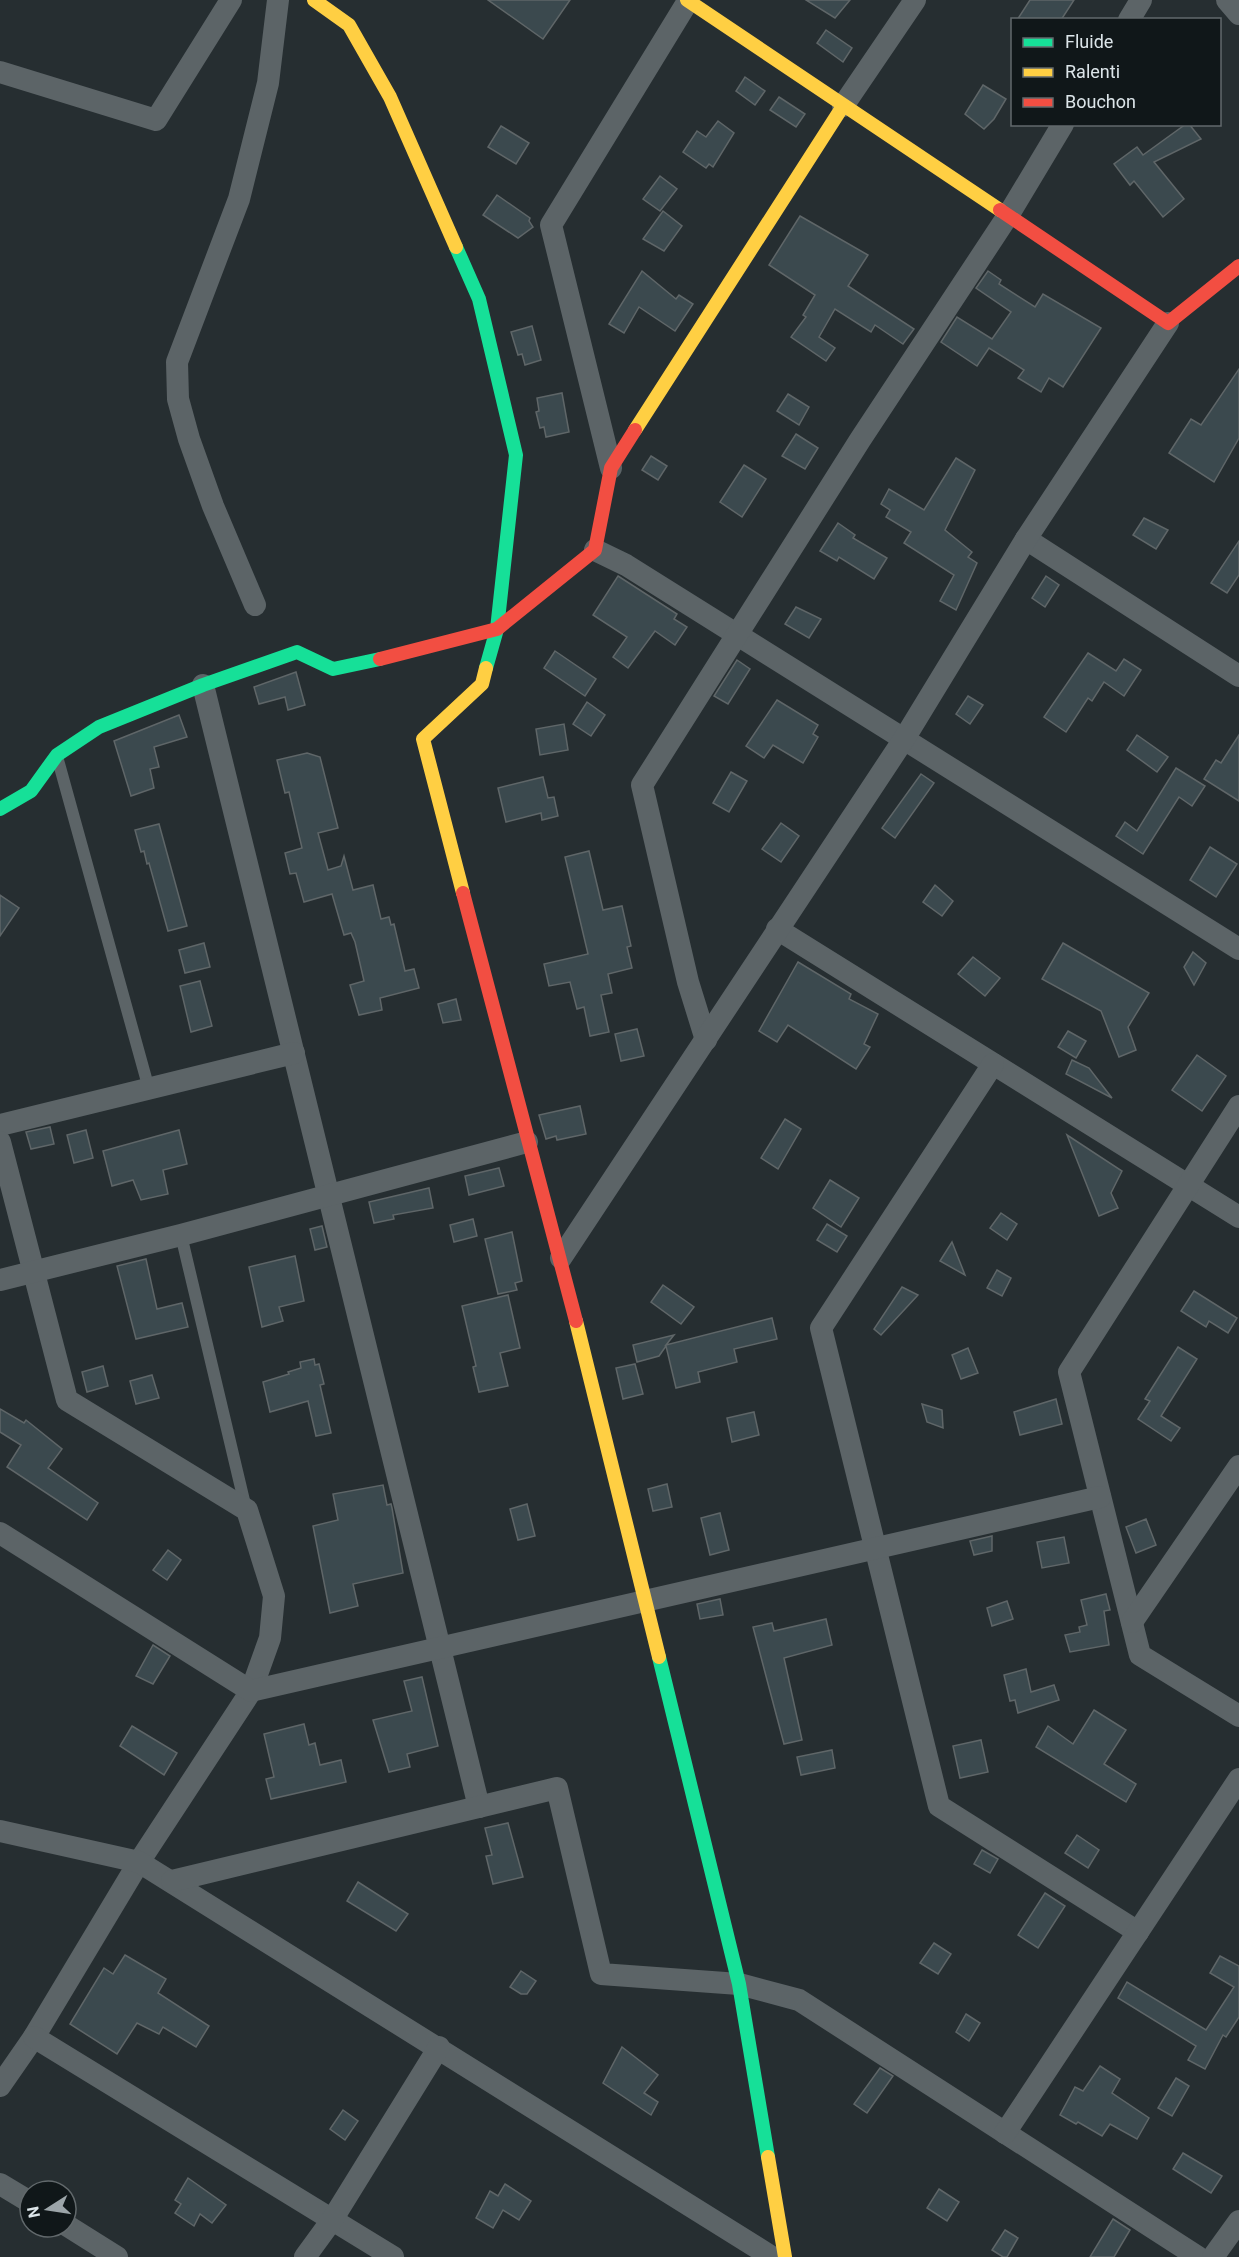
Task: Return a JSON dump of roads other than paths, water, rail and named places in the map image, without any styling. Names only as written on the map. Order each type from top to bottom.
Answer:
[{"type":"street","points":[[0,72],[156,120],[231,0]]},
{"type":"street","points":[[255,605],[213,506],[189,439],[178,399],[177,362],[239,199],[268,83],[278,0]]},
{"type":"street","points":[[315,0],[349,26],[390,97],[479,299],[516,455],[497,629],[482,684],[423,739],[527,1142],[561,1258],[739,1984],[785,2257]]},
{"type":"street","points":[[611,468],[551,225],[688,0],[1168,323]]},
{"type":"street","points":[[0,809],[31,791],[57,755],[99,727],[203,685],[297,652],[333,669],[378,660],[497,629],[595,550],[611,468],[843,106],[915,0]]},
{"type":"street","points":[[1130,18],[1141,0]]},
{"type":"street","points":[[1227,0],[1239,14]]},
{"type":"street","points":[[706,1040],[688,981],[642,785],[739,636],[860,440],[1008,214],[1062,126]]},
{"type":"street","points":[[561,1258],[904,739],[1026,539],[1168,323],[1239,266]]},
{"type":"street","points":[[1026,539],[1237,670]]},
{"type":"street","points":[[595,550],[626,565],[1239,949]]},
{"type":"street","points":[[203,685],[479,1807]]},
{"type":"street","points":[[777,929],[1239,1217]]},
{"type":"street","points":[[0,1125],[294,1053]]},
{"type":"street","points":[[993,1064],[821,1328],[939,1806],[1138,1932]]},
{"type":"street","points":[[1239,1106],[1069,1372],[1140,1655],[1239,1716]]},
{"type":"street","points":[[0,1142],[67,1400],[246,1510],[274,1596],[270,1638],[251,1690],[139,1862],[34,2037],[0,2086]]},
{"type":"street","points":[[0,1280],[330,1196],[527,1142]]},
{"type":"street","points":[[1132,1622],[1239,1466]]},
{"type":"street","points":[[0,1533],[251,1690],[1100,1497]]},
{"type":"street","points":[[1005,2133],[1239,1779]]},
{"type":"street","points":[[172,1881],[557,1788],[601,1974],[739,1984],[799,2001],[1198,2257]]},
{"type":"street","points":[[0,1831],[139,1862],[772,2257]]},
{"type":"street","points":[[34,2037],[393,2257]]},
{"type":"street","points":[[305,2257],[332,2220],[439,2048]]},
{"type":"street","points":[[0,2184],[18,2195]]},
{"type":"street","points":[[1213,2257],[1239,2221]]},
{"type":"street","points":[[78,2233],[117,2257]]},
{"type":"lane","points":[[57,755],[149,1089]]},
{"type":"lane","points":[[181,1235],[246,1510]]}]
